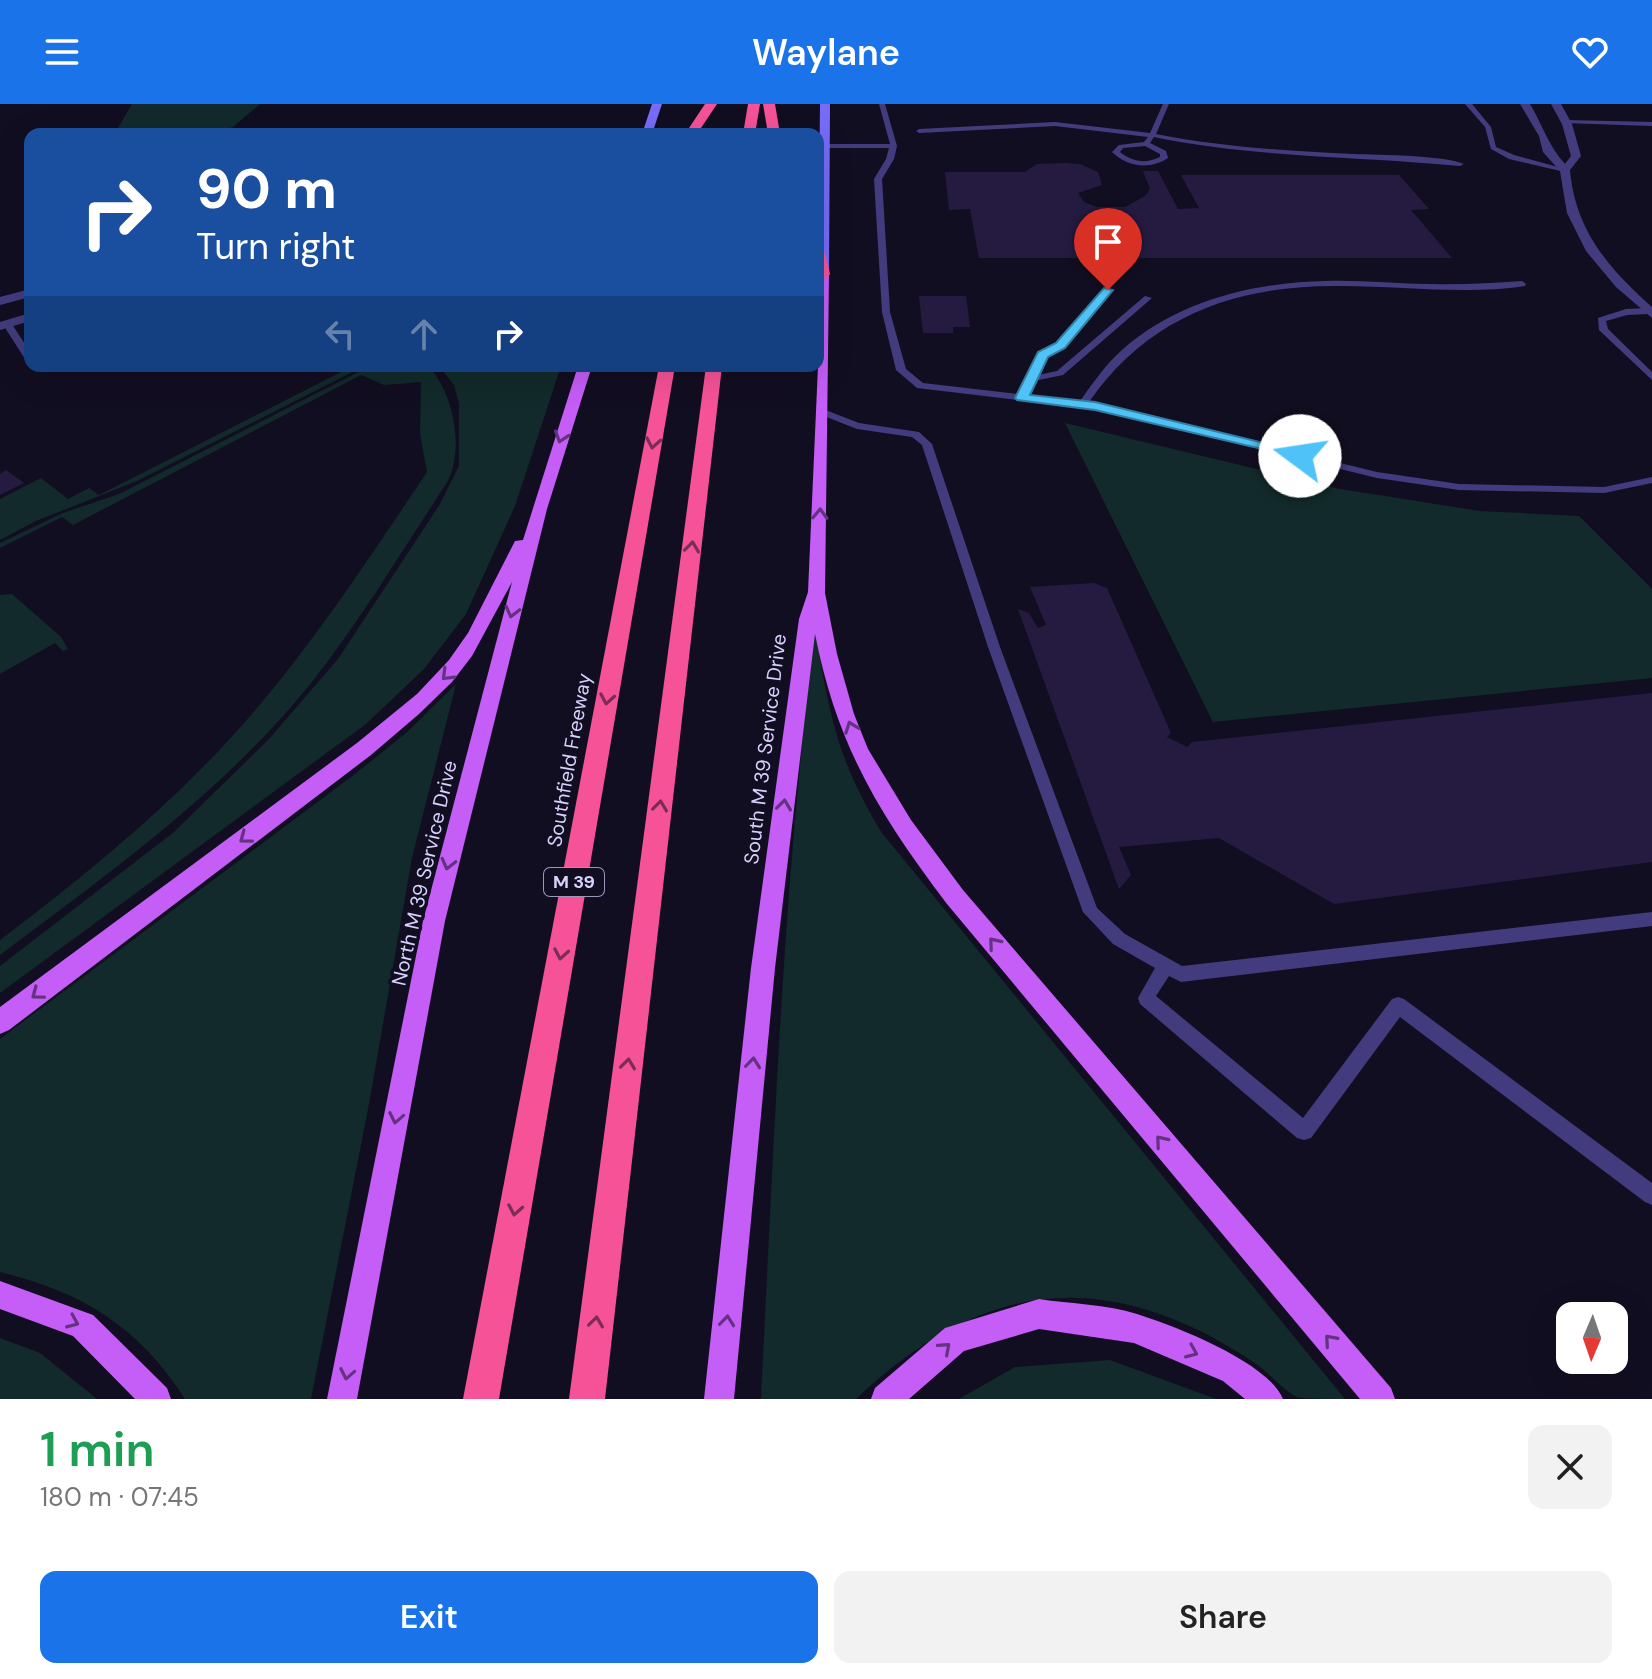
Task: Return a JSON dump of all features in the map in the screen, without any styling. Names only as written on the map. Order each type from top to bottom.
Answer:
[{"type":"highway","points":[[695,128],[713,104]]},
{"type":"highway","points":[[710,128],[713,104]]},
{"type":"highway","points":[[750,128],[754,104]]},
{"type":"highway","points":[[769,104],[773,128]]},
{"type":"highway","name":"Southfield Freeway","points":[[481,1399],[666,372]]},
{"type":"highway","points":[[587,1399],[713,372]]},
{"type":"main road","points":[[649,128],[657,104]]},
{"type":"main road","name":"South M 39 Service Drive","points":[[824,146],[825,104]]},
{"type":"main road","name":"North M 39 Service Drive","points":[[342,1399],[434,921],[539,509],[583,372]]},
{"type":"main road","name":"South M 39 Service Drive","points":[[719,1399],[763,968],[808,619],[817,592],[823,372]]},
{"type":"main road","points":[[0,1022],[364,749],[420,702],[457,665],[539,509]]},
{"type":"main road","points":[[817,592],[825,644],[842,703],[858,748],[894,814],[965,908],[1380,1399]]},
{"type":"main road","points":[[0,1295],[83,1325],[156,1399]]},
{"type":"main road","points":[[886,1399],[956,1339],[1039,1314],[1135,1328],[1234,1370],[1268,1399]]},
{"type":"street","points":[[1525,104],[1536,118],[1548,152],[1565,170],[1567,197],[1588,244],[1611,274],[1650,312]]},
{"type":"street","points":[[1549,104],[1556,104],[1566,122],[1576,156],[1565,170]]},
{"type":"street","points":[[1536,118],[1566,122]]},
{"type":"street","points":[[0,301],[24,295]]},
{"type":"street","points":[[3,324],[24,319]]},
{"type":"lane","points":[[882,104],[894,146],[893,159],[878,179],[886,312],[901,370],[920,386],[1082,405],[1377,475],[1459,487],[1604,490],[1652,480]]},
{"type":"lane","points":[[1146,144],[1166,104]]},
{"type":"lane","points":[[1468,104],[1488,127],[1493,148],[1512,157],[1565,170]]},
{"type":"lane","points":[[1566,122],[1652,124]]},
{"type":"lane","points":[[919,131],[1055,124],[1236,149],[1397,157],[1460,164]]},
{"type":"lane","points":[[1146,144],[1163,153],[1164,158],[1132,162],[1119,157],[1116,152],[1121,146],[1146,144]]},
{"type":"lane","points":[[824,146],[894,146]]},
{"type":"lane","points":[[1082,405],[1098,379],[1142,337],[1167,320],[1239,295],[1309,284],[1435,287],[1522,284]]},
{"type":"lane","points":[[1022,398],[1043,355],[1061,346],[1108,290]]},
{"type":"lane","points":[[1030,379],[1060,373],[1125,321],[1148,298]]},
{"type":"lane","points":[[1650,312],[1626,312],[1601,320],[1604,330],[1652,377]]},
{"type":"lane","points":[[3,324],[24,351]]},
{"type":"lane","points":[[823,412],[857,426],[915,434],[927,444],[994,647],[1091,912],[1119,939],[1181,974],[1652,919]]},
{"type":"lane","points":[[1166,965],[1146,998],[1304,1131],[1398,1005],[1652,1195]]},
{"type":"green space","points":[[132,104],[260,104],[230,128],[118,128]]},
{"type":"green space","points":[[341,372],[352,372],[137,481],[36,521],[0,540],[0,499],[41,478],[68,499],[89,488],[99,495]]},
{"type":"green space","points":[[358,372],[433,372],[443,387],[452,415],[455,457],[446,484],[340,645],[291,707],[214,785],[173,821],[0,955],[0,940],[102,859],[198,772],[257,708],[324,622],[427,472],[420,434],[421,382],[384,385],[361,375],[73,525],[62,517],[0,548],[0,543],[63,513],[119,494]]},
{"type":"green space","points":[[444,372],[559,372],[515,506],[466,614],[424,669],[366,724],[0,993],[0,966],[174,832],[269,739],[338,659],[440,504],[459,466],[459,403],[454,385]]},
{"type":"green space","points":[[1065,423],[1340,489],[1480,511],[1579,516],[1652,589],[1652,678],[1213,722]]},
{"type":"green space","points":[[12,594],[61,637],[68,649],[63,651],[55,643],[0,674],[0,595]]},
{"type":"green space","points":[[815,630],[837,735],[855,782],[882,833],[1345,1399],[1297,1397],[1236,1351],[1162,1315],[1113,1302],[1067,1298],[1023,1302],[980,1315],[938,1336],[897,1364],[856,1399],[761,1399],[787,918]]},
{"type":"green space","points":[[456,684],[412,858],[369,1104],[311,1399],[185,1399],[148,1352],[106,1316],[57,1290],[0,1272],[0,1039],[355,774],[406,733]]},
{"type":"green space","points":[[0,1338],[40,1353],[97,1399],[0,1399]]},
{"type":"green space","points":[[1110,1360],[1216,1399],[959,1399],[1015,1367]]},
{"type":"building","points":[[1037,164],[1080,164],[1098,172],[1102,185],[1078,193],[1084,202],[1097,207],[1125,207],[1145,196],[1150,189],[1143,171],[1158,171],[1178,209],[1199,208],[1181,175],[1399,175],[1429,209],[1411,210],[1452,258],[979,258],[970,209],[949,210],[945,172],[1025,172]]},
{"type":"building","points":[[919,296],[966,296],[970,327],[953,327],[953,333],[923,333]]},
{"type":"building","points":[[6,470],[24,483],[0,495],[0,474]]},
{"type":"building","points":[[1094,583],[1107,588],[1171,733],[1167,737],[1187,747],[1192,742],[1652,693],[1652,862],[1334,904],[1219,838],[1119,847],[1131,875],[1119,889],[1018,609],[1029,613],[1038,628],[1046,625],[1030,587]]},
{"type":"route","points":[[1108,290],[1061,346],[1043,355],[1022,398],[1095,406],[1300,456]]}]
